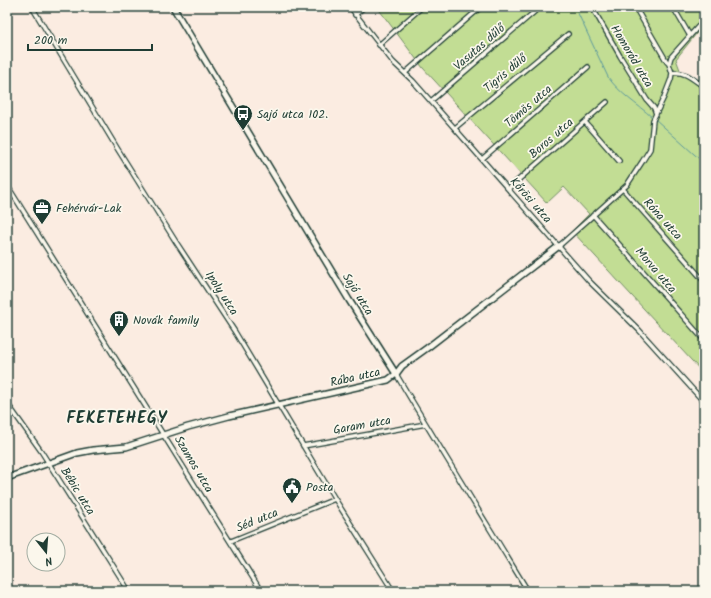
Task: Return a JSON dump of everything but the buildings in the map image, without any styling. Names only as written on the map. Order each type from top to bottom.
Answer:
[{"type":"street","name":"Ipoly utca","points":[[32,7],[117,148],[235,332],[335,500],[393,591]]},
{"type":"street","name":"Sajó utca","points":[[173,7],[349,300],[396,374],[528,591]]},
{"type":"street","name":"Kőrösi utca","points":[[350,7],[393,62],[431,101],[590,281],[639,330],[704,402]]},
{"type":"street","points":[[355,14],[364,7]]},
{"type":"street","points":[[379,45],[422,7]]},
{"type":"street","points":[[405,73],[481,7]]},
{"type":"street","name":"Vasutas dűlő","points":[[431,101],[540,7]]},
{"type":"street","name":"Homoród utca","points":[[592,7],[647,100],[654,108],[655,117]]},
{"type":"street","points":[[635,7],[669,64],[672,73],[680,72],[685,74],[704,87]]},
{"type":"street","points":[[673,7],[690,36]]},
{"type":"street","points":[[669,64],[671,57],[704,20]]},
{"type":"street","name":"Tigris dűlő","points":[[455,128],[568,34]]},
{"type":"street","name":"Tömös utca","points":[[482,159],[588,67]]},
{"type":"street","name":"Rába utca","points":[[7,478],[78,453],[126,447],[207,421],[384,381],[396,374],[402,366],[428,348],[559,246],[593,214],[623,189],[632,178],[650,149],[655,117],[668,88],[672,73]]},
{"type":"street","name":"Boros utca","points":[[508,189],[607,102]]},
{"type":"street","points":[[585,122],[619,161]]},
{"type":"street","name":"Szamos utca","points":[[7,185],[261,591]]},
{"type":"street","name":"Róna utca","points":[[623,189],[704,280]]},
{"type":"street","name":"Morva utca","points":[[593,214],[704,340]]},
{"type":"street","name":"Bébic utca","points":[[7,403],[49,463],[129,591]]},
{"type":"street","points":[[7,412],[12,410]]},
{"type":"street","name":"Garam utca","points":[[303,446],[426,424]]},
{"type":"street","name":"Séd utca","points":[[230,541],[335,500]]},
{"type":"green space","points":[[377,7],[704,7],[704,24],[676,59],[680,70],[679,73],[693,81],[704,90],[704,374],[572,231],[589,214],[564,187],[547,203],[423,68]]},
{"type":"waterway","points":[[575,7],[608,77],[623,94],[652,117]]},
{"type":"waterway","points":[[655,119],[704,163]]},
{"type":"place","name":"Sajó utca 102.","points":[[243,131]]},
{"type":"place","name":"Fehérvár-Lak","points":[[42,225]]},
{"type":"place","name":"Novák family","points":[[119,337]]},
{"type":"place","name":"Posta","points":[[292,504]]},
{"type":"district","name":"FEKETEHEGY","points":[[117,417]]}]
